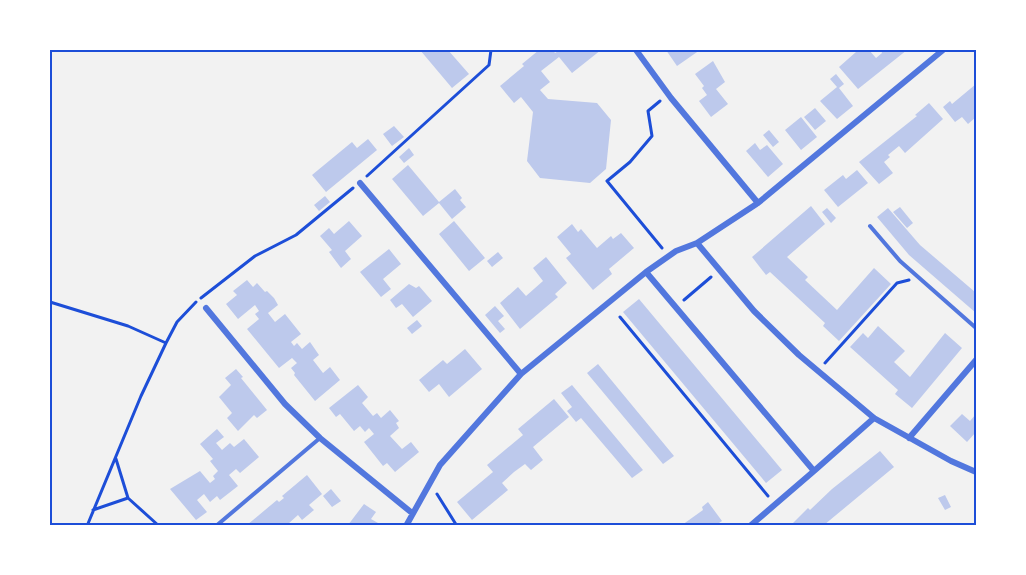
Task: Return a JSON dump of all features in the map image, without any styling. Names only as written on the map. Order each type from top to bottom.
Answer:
[{"type":"street","points":[[636,50],[669,95],[758,203]]},
{"type":"street","points":[[406,525],[440,465],[521,374],[646,272],[669,256],[697,243],[758,203],[943,50]]},
{"type":"street","points":[[360,183],[521,374]]},
{"type":"street","points":[[697,243],[754,311],[818,371],[874,418],[951,461],[976,472]]},
{"type":"street","points":[[646,272],[814,471]]},
{"type":"street","points":[[206,309],[285,404],[320,438],[411,513]]},
{"type":"street","points":[[909,438],[976,360]]},
{"type":"street","points":[[750,525],[874,418]]},
{"type":"lane","points":[[870,226],[900,261],[976,328]]},
{"type":"lane","points":[[216,525],[320,438]]},
{"type":"path","points":[[669,95],[648,111],[652,136],[630,162],[607,181],[669,256]]},
{"type":"path","points":[[676,307],[719,270]]},
{"type":"path","points":[[818,371],[897,283],[919,277]]},
{"type":"path","points":[[87,525],[166,343],[177,322],[200,300]]},
{"type":"path","points":[[50,302],[128,326],[166,343]]},
{"type":"path","points":[[620,317],[775,504]]},
{"type":"path","points":[[116,457],[128,498],[159,525]]},
{"type":"path","points":[[430,484],[457,525]]},
{"type":"path","points":[[93,510],[128,498]]},
{"type":"building","points":[[420,50],[448,50],[469,74],[452,88]]},
{"type":"building","points":[[539,50],[553,50],[555,53],[560,50],[601,50],[572,73],[559,57],[541,71],[550,82],[540,90],[548,99],[597,103],[611,120],[606,169],[590,183],[540,178],[527,161],[533,112],[521,97],[514,103],[500,86]]},
{"type":"building","points":[[666,50],[700,50],[677,66]]},
{"type":"building","points":[[854,50],[869,50],[876,58],[882,53],[881,50],[907,50],[858,89],[839,67],[856,52]]},
{"type":"building","points":[[713,61],[725,82],[716,89],[728,104],[711,117],[699,101],[707,95],[702,88],[704,86],[695,74]]},
{"type":"building","points":[[836,74],[844,84],[839,88],[853,106],[837,119],[820,101],[837,87],[830,79]]},
{"type":"building","points":[[976,84],[976,117],[968,124],[962,117],[955,122],[943,107],[950,101],[952,104]]},
{"type":"building","points":[[929,103],[943,119],[905,153],[899,146],[888,155],[890,157],[884,162],[893,173],[879,184],[859,162],[917,116],[915,115]]},
{"type":"building","points":[[815,108],[826,121],[815,130],[804,117]]},
{"type":"building","points":[[801,117],[817,137],[801,150],[785,130]]},
{"type":"building","points":[[394,126],[404,137],[392,146],[383,134]]},
{"type":"building","points":[[769,130],[779,142],[773,147],[763,135]]},
{"type":"building","points":[[368,139],[377,150],[326,192],[312,175],[352,142],[357,148]]},
{"type":"building","points":[[755,143],[760,150],[767,145],[783,164],[768,177],[746,151]]},
{"type":"building","points":[[409,148],[414,155],[404,163],[399,157]]},
{"type":"building","points":[[408,165],[439,202],[455,189],[466,207],[452,219],[439,203],[423,216],[392,179]]},
{"type":"building","points":[[857,170],[868,183],[838,207],[824,190],[843,175],[846,179]]},
{"type":"building","points":[[325,196],[330,202],[319,211],[314,205]]},
{"type":"building","points":[[811,206],[825,224],[787,257],[808,277],[805,280],[837,310],[874,268],[891,284],[839,341],[823,326],[825,323],[770,272],[766,275],[752,257]]},
{"type":"building","points":[[900,207],[913,223],[907,228],[893,212]]},
{"type":"building","points":[[827,208],[836,218],[831,223],[822,212]]},
{"type":"building","points":[[888,208],[920,245],[975,292],[976,290],[976,313],[909,255],[877,217]]},
{"type":"building","points":[[349,221],[362,236],[345,251],[351,259],[341,268],[329,252],[332,250],[320,236],[329,228],[334,234]]},
{"type":"building","points":[[454,221],[485,258],[469,271],[439,234]]},
{"type":"building","points":[[572,224],[578,232],[581,229],[597,248],[611,236],[613,239],[621,233],[634,248],[609,269],[612,274],[593,290],[566,258],[571,254],[557,237]]},
{"type":"building","points":[[389,249],[401,264],[383,279],[391,289],[381,297],[360,272]]},
{"type":"building","points":[[498,252],[503,258],[492,267],[487,261]]},
{"type":"building","points":[[546,257],[567,283],[555,294],[558,297],[520,329],[500,303],[518,287],[526,296],[543,281],[533,268]]},
{"type":"building","points":[[247,280],[253,287],[257,283],[274,298],[278,305],[268,313],[275,322],[285,314],[301,334],[291,342],[294,346],[297,343],[302,349],[310,342],[319,355],[313,360],[323,373],[330,367],[340,380],[315,401],[294,375],[291,368],[297,363],[292,358],[279,368],[247,329],[259,319],[255,314],[259,311],[255,305],[238,319],[226,304],[237,295],[233,291]]},
{"type":"building","points":[[409,284],[416,288],[419,286],[432,301],[413,317],[402,304],[396,308],[390,300]]},
{"type":"building","points":[[639,299],[782,470],[766,483],[623,312]]},
{"type":"building","points":[[495,306],[504,316],[498,321],[505,329],[500,333],[485,315]]},
{"type":"building","points":[[417,320],[422,326],[412,334],[407,328]]},
{"type":"building","points":[[878,326],[905,351],[894,362],[910,377],[945,333],[962,348],[912,408],[895,394],[898,390],[850,347],[863,333],[868,338]]},
{"type":"building","points":[[465,349],[482,369],[449,397],[439,384],[429,392],[419,380],[443,360],[447,364]]},
{"type":"building","points":[[598,364],[674,456],[663,464],[587,373]]},
{"type":"building","points":[[236,369],[267,410],[257,418],[254,415],[238,431],[227,418],[232,413],[219,397],[231,385],[225,378]]},
{"type":"building","points":[[358,385],[368,397],[362,403],[373,416],[377,413],[381,418],[390,410],[399,421],[396,423],[399,428],[390,436],[402,449],[411,442],[419,452],[395,472],[387,463],[383,466],[364,442],[374,434],[369,428],[365,432],[360,426],[354,431],[340,414],[336,417],[329,408]]},
{"type":"building","points":[[572,385],[643,470],[632,478],[581,418],[576,422],[567,411],[572,407],[561,393]]},
{"type":"building","points":[[554,399],[569,417],[533,447],[543,460],[531,470],[525,464],[514,472],[502,483],[508,490],[472,520],[457,502],[493,472],[487,465],[523,435],[518,429]]},
{"type":"building","points":[[962,414],[970,421],[976,414],[976,432],[967,442],[950,426]]},
{"type":"building","points":[[217,429],[224,437],[216,443],[222,450],[230,443],[234,447],[244,439],[259,457],[240,473],[236,469],[229,475],[238,486],[220,500],[217,496],[210,502],[204,494],[197,500],[207,512],[196,520],[170,489],[200,471],[210,483],[215,479],[213,476],[218,471],[210,461],[213,459],[200,444]]},
{"type":"building","points":[[880,451],[894,467],[824,525],[792,524],[808,508],[810,510],[832,489]]},
{"type":"building","points":[[307,475],[322,494],[309,505],[314,510],[302,520],[298,515],[289,525],[247,525],[277,500],[279,502],[284,498],[282,496]]},
{"type":"building","points":[[331,489],[341,501],[332,507],[323,496]]},
{"type":"building","points":[[945,495],[951,507],[945,510],[938,498]]},
{"type":"building","points":[[708,502],[722,521],[716,525],[682,525],[703,510],[702,507]]},
{"type":"building","points":[[364,504],[376,512],[371,519],[378,523],[376,525],[348,525]]}]
